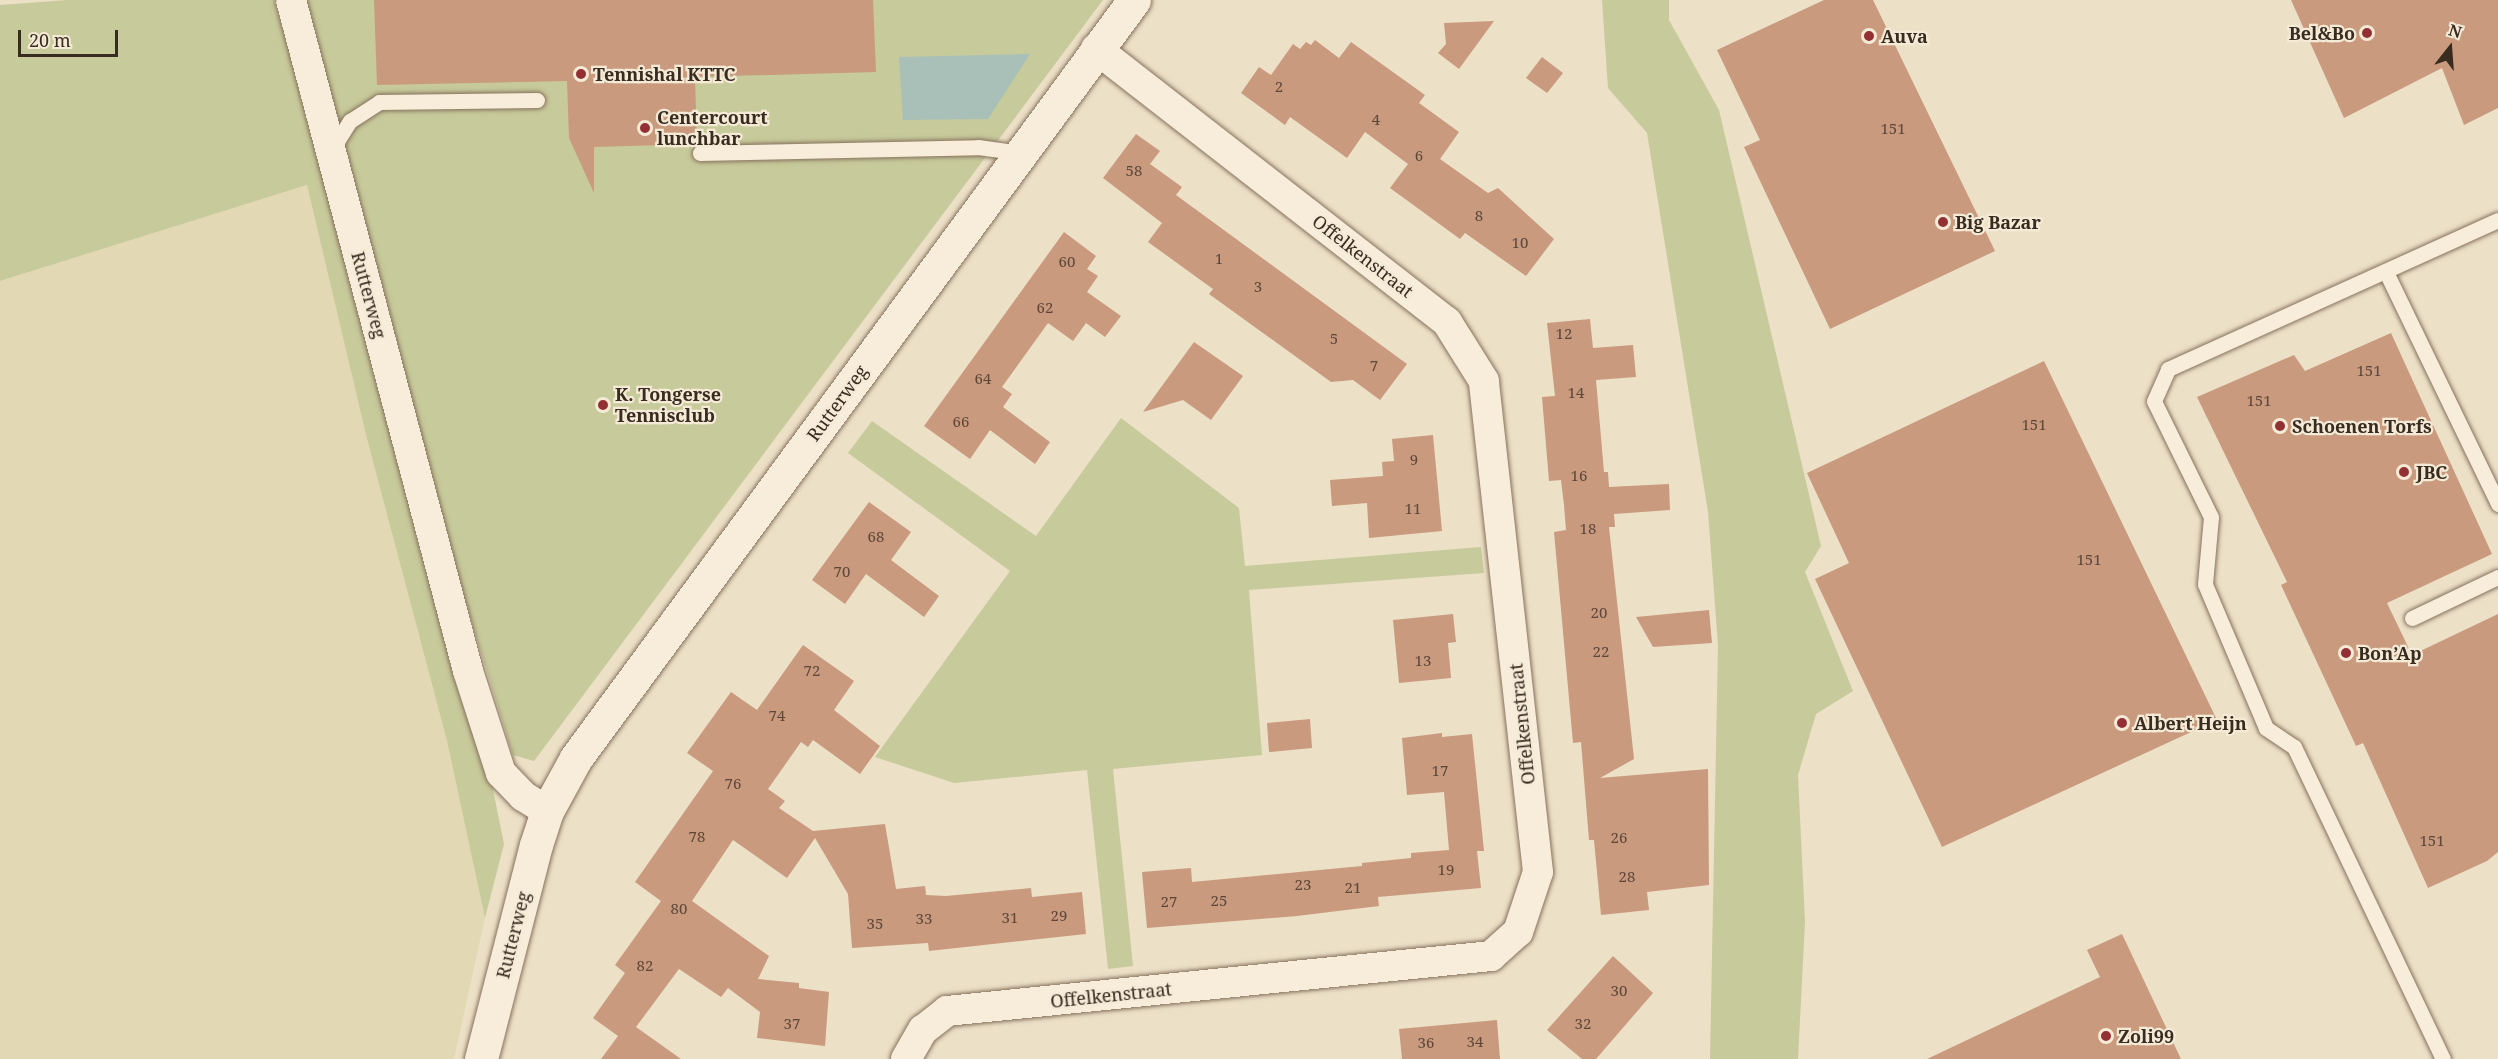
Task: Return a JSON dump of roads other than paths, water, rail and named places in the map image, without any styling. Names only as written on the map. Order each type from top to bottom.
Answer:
[{"type":"street","name":"Rutterweg","points":[[291,0],[468,671],[501,773],[523,796],[547,811]]},
{"type":"street","name":"Rutterweg","points":[[481,1059],[547,811],[576,758],[1134,0]]},
{"type":"street","name":"Offelkenstraat","points":[[906,1059],[923,1030],[946,1011],[1491,956],[1518,932],[1538,872],[1485,381],[1447,322],[1096,50]]},
{"type":"lane","points":[[331,151],[350,121],[379,102],[537,100]]},
{"type":"lane","points":[[700,153],[978,147],[1021,153]]},
{"type":"lane","points":[[2443,1059],[2294,747],[2266,728],[2205,584],[2211,517],[2154,401],[2168,369],[2498,220]]},
{"type":"lane","points":[[2386,272],[2498,504]]},
{"type":"lane","points":[[2412,618],[2498,577]]},
{"type":"water","points":[[1030,54],[988,119],[903,120],[899,57]]},
{"type":"place","name":"Bel&Bo","points":[[2367,33]]},
{"type":"place","name":"Auva","points":[[1869,36]]},
{"type":"place","name":"Tennishal KTTC","points":[[581,74]]},
{"type":"place","name":"Centercourt lunchbar","points":[[645,128]]},
{"type":"place","name":"Big Bazar","points":[[1943,222]]},
{"type":"place","name":"K. Tongerse Tennisclub","points":[[603,405]]},
{"type":"place","name":"Schoenen Torfs","points":[[2280,426]]},
{"type":"place","name":"JBC","points":[[2404,472]]},
{"type":"place","name":"Bon’Ap","points":[[2346,653]]},
{"type":"place","name":"Albert Heijn","points":[[2122,723]]},
{"type":"place","name":"Zoli99","points":[[2106,1036]]}]
